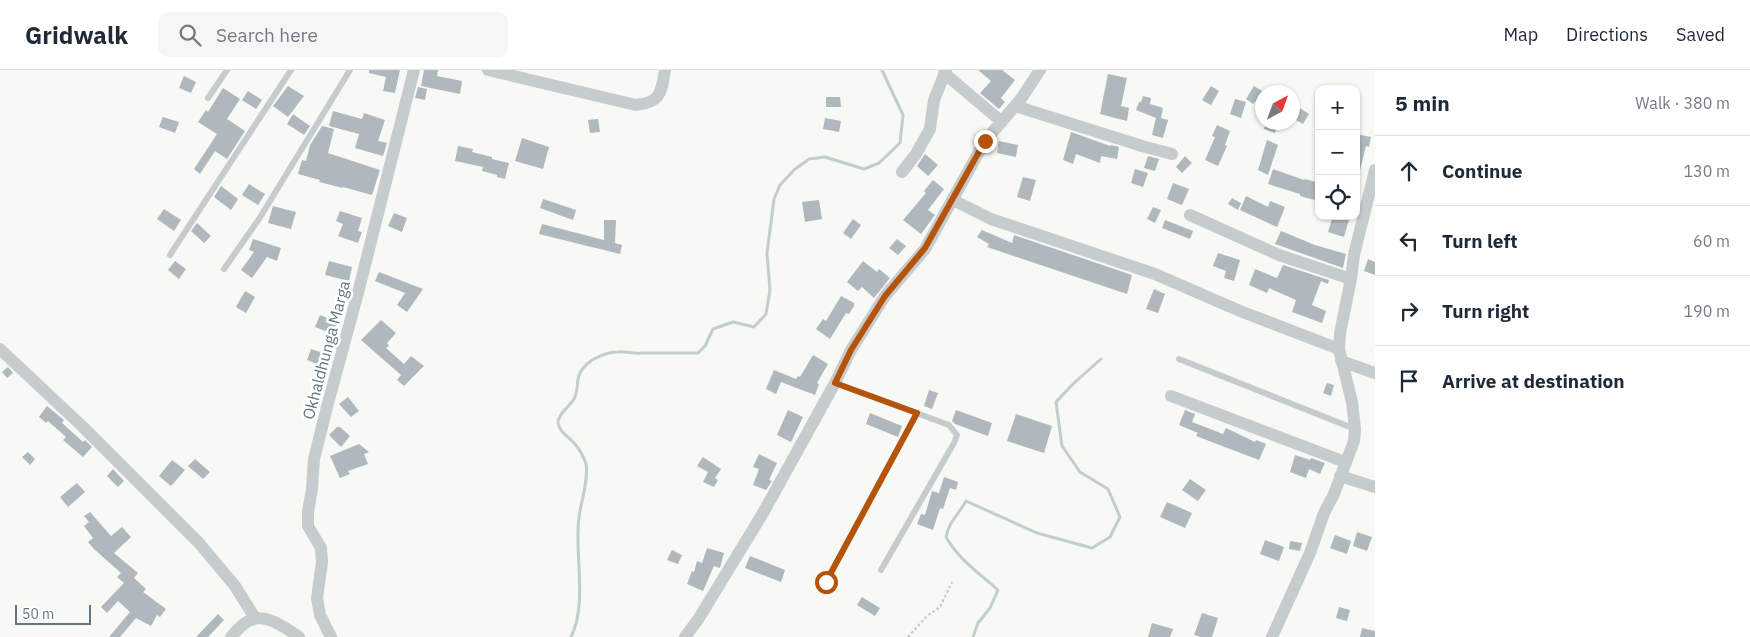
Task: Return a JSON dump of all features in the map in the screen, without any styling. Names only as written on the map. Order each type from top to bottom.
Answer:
[{"type":"street","name":"Okhaldhunga Marga","points":[[331,637],[320,615],[317,598],[322,562],[321,548],[308,526],[314,459],[414,70]]},
{"type":"street","points":[[488,70],[636,105],[649,104],[656,99],[662,89],[665,70]]},
{"type":"street","points":[[685,637],[699,618],[763,513],[835,383],[851,350],[885,296],[925,248],[985,141],[1015,106],[1040,70]]},
{"type":"street","points":[[902,172],[916,154],[930,129],[934,100],[945,72],[1002,122]]},
{"type":"street","points":[[1015,106],[1172,154]]},
{"type":"street","points":[[1272,637],[1310,553],[1324,513],[1334,494],[1354,441],[1355,429],[1352,402],[1340,355],[1340,333],[1354,255],[1375,170]]},
{"type":"street","points":[[953,200],[991,219],[1155,274],[1340,355],[1375,373]]},
{"type":"street","points":[[1190,215],[1279,255],[1351,279]]},
{"type":"street","points":[[0,349],[199,543],[235,586],[255,618]]},
{"type":"street","points":[[1171,396],[1345,462]]},
{"type":"street","points":[[1340,476],[1375,488]]},
{"type":"street","points":[[231,637],[245,623],[255,618],[266,619],[279,624],[299,637]]},
{"type":"lane","points":[[208,98],[227,70]]},
{"type":"lane","points":[[170,255],[290,70]]},
{"type":"lane","points":[[224,269],[259,219],[350,70]]},
{"type":"lane","points":[[1179,359],[1355,429]]},
{"type":"lane","points":[[835,383],[949,425],[957,435],[882,570]]},
{"type":"lane","points":[[826,582],[917,413]]},
{"type":"path","points":[[908,637],[927,616],[940,607],[952,582]]},
{"type":"building","points":[[369,70],[400,70],[395,93],[383,91],[386,77],[369,73]]},
{"type":"building","points":[[424,70],[438,70],[437,76],[462,81],[460,94],[421,86]]},
{"type":"building","points":[[978,70],[1002,70],[1015,80],[1001,98],[1005,102],[999,109],[980,93],[991,81]]},
{"type":"building","points":[[1108,74],[1127,78],[1121,106],[1129,108],[1127,121],[1100,114]]},
{"type":"building","points":[[184,76],[196,82],[191,93],[179,88]]},
{"type":"building","points":[[288,86],[304,96],[288,117],[273,106]]},
{"type":"building","points":[[1211,86],[1219,91],[1211,105],[1202,100]]},
{"type":"building","points":[[418,87],[427,89],[425,100],[415,98]]},
{"type":"building","points":[[1255,87],[1255,101],[1253,104],[1246,99]]},
{"type":"building","points":[[223,88],[240,99],[227,119],[245,131],[227,159],[215,151],[200,174],[194,169],[217,134],[198,122],[206,110],[208,112]]},
{"type":"building","points":[[248,91],[262,100],[256,109],[242,100]]},
{"type":"building","points":[[1143,96],[1151,98],[1150,104],[1163,108],[1161,118],[1168,120],[1163,138],[1152,135],[1156,118],[1136,110]]},
{"type":"building","points":[[826,97],[840,97],[841,107],[826,107]]},
{"type":"building","points":[[1235,99],[1246,102],[1241,118],[1230,114]]},
{"type":"building","points":[[1300,108],[1309,114],[1303,124],[1300,122]]},
{"type":"building","points":[[333,111],[362,119],[364,113],[385,120],[378,141],[387,143],[383,156],[355,148],[359,134],[329,126]]},
{"type":"building","points":[[293,114],[310,126],[304,135],[287,124]]},
{"type":"building","points":[[163,117],[179,122],[175,133],[159,127]]},
{"type":"building","points":[[825,118],[841,121],[839,132],[823,129]]},
{"type":"building","points":[[598,119],[600,132],[590,133],[588,120]]},
{"type":"building","points":[[1217,125],[1230,131],[1225,145],[1227,146],[1218,166],[1205,160],[1215,137],[1212,136]]},
{"type":"building","points":[[322,126],[334,129],[328,153],[380,170],[372,195],[319,182],[320,180],[298,174],[302,160],[306,161],[310,145]]},
{"type":"building","points":[[1071,132],[1110,146],[1119,147],[1117,159],[1101,156],[1100,163],[1076,154],[1073,164],[1063,160]]},
{"type":"building","points":[[1360,135],[1371,137],[1369,147],[1366,146],[1360,170]]},
{"type":"building","points":[[522,138],[549,147],[543,169],[515,161]]},
{"type":"building","points":[[1267,140],[1278,145],[1268,175],[1258,170]]},
{"type":"building","points":[[999,141],[1018,145],[1016,157],[997,153]]},
{"type":"building","points":[[458,146],[473,149],[472,152],[509,163],[505,179],[482,171],[483,167],[455,161]]},
{"type":"building","points":[[925,154],[938,165],[928,176],[917,166]]},
{"type":"building","points":[[1148,156],[1159,159],[1155,171],[1144,168]]},
{"type":"building","points":[[1185,156],[1192,163],[1182,173],[1176,167]]},
{"type":"building","points":[[1135,169],[1148,173],[1143,187],[1131,183]]},
{"type":"building","points":[[1273,169],[1315,182],[1315,200],[1300,196],[1300,194],[1268,184]]},
{"type":"building","points":[[1023,177],[1036,180],[1030,201],[1017,197]]},
{"type":"building","points":[[933,180],[944,189],[928,210],[935,215],[921,234],[903,220],[926,193],[924,191]]},
{"type":"building","points":[[1173,183],[1189,189],[1182,205],[1167,199]]},
{"type":"building","points":[[249,184],[265,194],[258,205],[242,195]]},
{"type":"building","points":[[221,186],[238,199],[231,210],[214,197]]},
{"type":"building","points":[[1246,196],[1268,207],[1270,201],[1285,207],[1277,227],[1240,210]]},
{"type":"building","points":[[1232,198],[1241,203],[1238,210],[1228,204]]},
{"type":"building","points":[[543,199],[576,210],[573,220],[540,208]]},
{"type":"building","points":[[819,200],[822,219],[805,222],[802,202]]},
{"type":"building","points":[[273,206],[296,212],[291,229],[268,223]]},
{"type":"building","points":[[1153,207],[1161,210],[1155,223],[1147,219]]},
{"type":"building","points":[[164,209],[181,220],[174,231],[157,219]]},
{"type":"building","points":[[340,211],[362,218],[358,231],[362,232],[358,243],[338,236],[343,224],[336,221]]},
{"type":"building","points":[[394,213],[407,218],[402,232],[388,226]]},
{"type":"building","points":[[853,219],[861,225],[851,239],[843,233]]},
{"type":"building","points":[[604,220],[616,220],[615,243],[622,245],[620,254],[539,234],[542,224],[604,240]]},
{"type":"building","points":[[1165,220],[1193,231],[1190,239],[1162,228]]},
{"type":"building","points":[[1332,220],[1349,220],[1344,237],[1328,232]]},
{"type":"building","points":[[197,223],[211,236],[204,243],[191,231]]},
{"type":"building","points":[[982,230],[1012,243],[1014,235],[1132,275],[1127,294],[987,247],[989,244],[977,237]]},
{"type":"building","points":[[1281,231],[1315,245],[1346,254],[1343,268],[1275,244]]},
{"type":"building","points":[[253,239],[281,248],[277,261],[267,257],[252,278],[241,270],[254,252],[249,250]]},
{"type":"building","points":[[897,239],[906,246],[898,255],[889,248]]},
{"type":"building","points":[[1218,253],[1240,260],[1234,281],[1224,278],[1226,271],[1213,266]]},
{"type":"building","points":[[1368,259],[1375,262],[1375,275],[1364,271]]},
{"type":"building","points":[[175,261],[186,269],[179,279],[168,270]]},
{"type":"building","points":[[329,261],[352,267],[349,281],[325,275]]},
{"type":"building","points":[[863,261],[877,272],[879,269],[890,278],[874,298],[862,287],[858,291],[847,282]]},
{"type":"building","points":[[1283,265],[1329,280],[1328,284],[1321,281],[1312,305],[1326,311],[1322,323],[1292,312],[1296,300],[1269,288],[1267,293],[1249,285],[1255,269],[1277,278]]},
{"type":"building","points":[[379,272],[423,289],[407,312],[397,305],[405,293],[375,281]]},
{"type":"building","points":[[1154,289],[1165,294],[1158,313],[1146,309]]},
{"type":"building","points":[[245,291],[255,297],[246,313],[236,307]]},
{"type":"building","points":[[841,296],[854,303],[854,306],[849,314],[846,313],[830,339],[816,329],[823,319],[826,321]]},
{"type":"building","points":[[320,315],[337,322],[333,334],[315,327]]},
{"type":"building","points":[[381,320],[396,333],[387,343],[389,346],[386,348],[404,364],[411,356],[424,366],[404,386],[397,380],[401,375],[361,340]]},
{"type":"building","points":[[311,349],[323,353],[319,365],[307,360]]},
{"type":"building","points":[[813,355],[828,364],[817,383],[819,384],[815,395],[781,382],[776,394],[766,389],[774,370],[796,379],[798,376],[800,377]]},
{"type":"building","points":[[8,367],[13,373],[7,378],[2,372]]},
{"type":"building","points":[[1327,383],[1334,385],[1331,396],[1323,393]]},
{"type":"building","points":[[929,390],[938,393],[932,409],[924,406]]},
{"type":"building","points":[[348,397],[359,411],[351,417],[339,404]]},
{"type":"building","points":[[47,406],[64,420],[62,423],[83,442],[85,440],[92,447],[83,457],[63,440],[66,437],[48,421],[46,423],[39,417]]},
{"type":"building","points":[[788,410],[803,417],[791,442],[777,435]]},
{"type":"building","points":[[956,410],[992,423],[988,436],[955,424],[952,421]]},
{"type":"building","points":[[1185,410],[1195,414],[1192,422],[1223,434],[1226,428],[1255,442],[1256,440],[1266,444],[1259,460],[1196,436],[1198,433],[1179,425]]},
{"type":"building","points":[[870,413],[902,426],[898,437],[866,424]]},
{"type":"building","points":[[1016,414],[1052,426],[1044,453],[1007,441]]},
{"type":"building","points":[[337,427],[340,427],[350,436],[341,447],[329,435]]},
{"type":"building","points":[[359,444],[369,452],[364,454],[368,464],[348,471],[350,474],[340,478],[330,456]]},
{"type":"building","points":[[28,452],[35,459],[30,465],[22,457]]},
{"type":"building","points":[[759,454],[777,463],[769,480],[772,481],[766,490],[753,485],[759,469],[753,467]]},
{"type":"building","points":[[1295,455],[1325,463],[1320,474],[1309,469],[1306,478],[1290,472]]},
{"type":"building","points":[[703,457],[721,469],[715,478],[718,480],[714,487],[703,482],[708,472],[697,466]]},
{"type":"building","points":[[195,459],[210,472],[203,479],[188,466]]},
{"type":"building","points":[[172,460],[185,470],[171,486],[159,476]]},
{"type":"building","points":[[113,469],[124,481],[118,487],[107,476]]},
{"type":"building","points":[[944,477],[958,482],[956,490],[950,488],[943,509],[940,508],[933,530],[917,524],[921,514],[925,515],[932,491],[939,493]]},
{"type":"building","points":[[1190,479],[1206,490],[1198,501],[1182,490]]},
{"type":"building","points":[[77,483],[85,492],[68,507],[60,497]]},
{"type":"building","points":[[1167,502],[1192,513],[1185,528],[1160,517]]},
{"type":"building","points":[[90,512],[111,536],[122,527],[131,537],[114,553],[138,573],[134,578],[146,589],[143,592],[166,609],[160,617],[157,615],[151,626],[136,618],[120,637],[109,637],[130,612],[118,601],[107,613],[101,607],[124,583],[117,577],[121,573],[88,542],[93,538],[84,526],[89,522],[84,516]]},
{"type":"building","points":[[1357,532],[1372,537],[1367,551],[1353,546]]},
{"type":"building","points":[[1335,535],[1351,541],[1347,554],[1330,548]]},
{"type":"building","points":[[1265,540],[1284,547],[1279,561],[1260,554]]},
{"type":"building","points":[[1290,541],[1302,543],[1300,551],[1289,549]]},
{"type":"building","points":[[707,548],[724,553],[720,568],[714,566],[703,591],[687,584],[692,571],[694,572],[697,561],[702,563]]},
{"type":"building","points":[[672,550],[682,555],[678,564],[667,560]]},
{"type":"building","points":[[750,556],[785,570],[781,582],[745,568]]},
{"type":"building","points":[[862,597],[880,608],[875,616],[857,605]]},
{"type":"building","points":[[1339,607],[1350,610],[1347,621],[1336,618]]},
{"type":"building","points":[[1202,613],[1218,618],[1212,637],[1194,635]]},
{"type":"building","points":[[218,614],[224,620],[208,637],[196,637]]},
{"type":"building","points":[[1152,623],[1173,629],[1170,637],[1148,637]]},
{"type":"building","points":[[1362,628],[1375,631],[1375,637],[1360,637]]},
{"type":"waterway","points":[[571,637],[579,609],[578,532],[587,470],[580,451],[563,432],[558,420],[574,399],[581,371],[595,358],[614,352],[698,353],[705,346],[713,329],[733,322],[754,327],[766,314],[770,290],[767,253],[774,199],[780,185],[794,170],[809,159],[825,157],[864,169],[879,163],[900,143],[903,115],[882,70]]},
{"type":"waterway","points":[[973,637],[978,623],[990,608],[998,590],[963,560],[946,537],[951,523],[966,501],[1037,533],[1092,548],[1110,537],[1120,517],[1108,489],[1080,472],[1062,446],[1056,402],[1101,359]]},
{"type":"route","points":[[826,582],[917,413],[835,383],[851,350],[885,296],[925,248],[985,141]]}]
